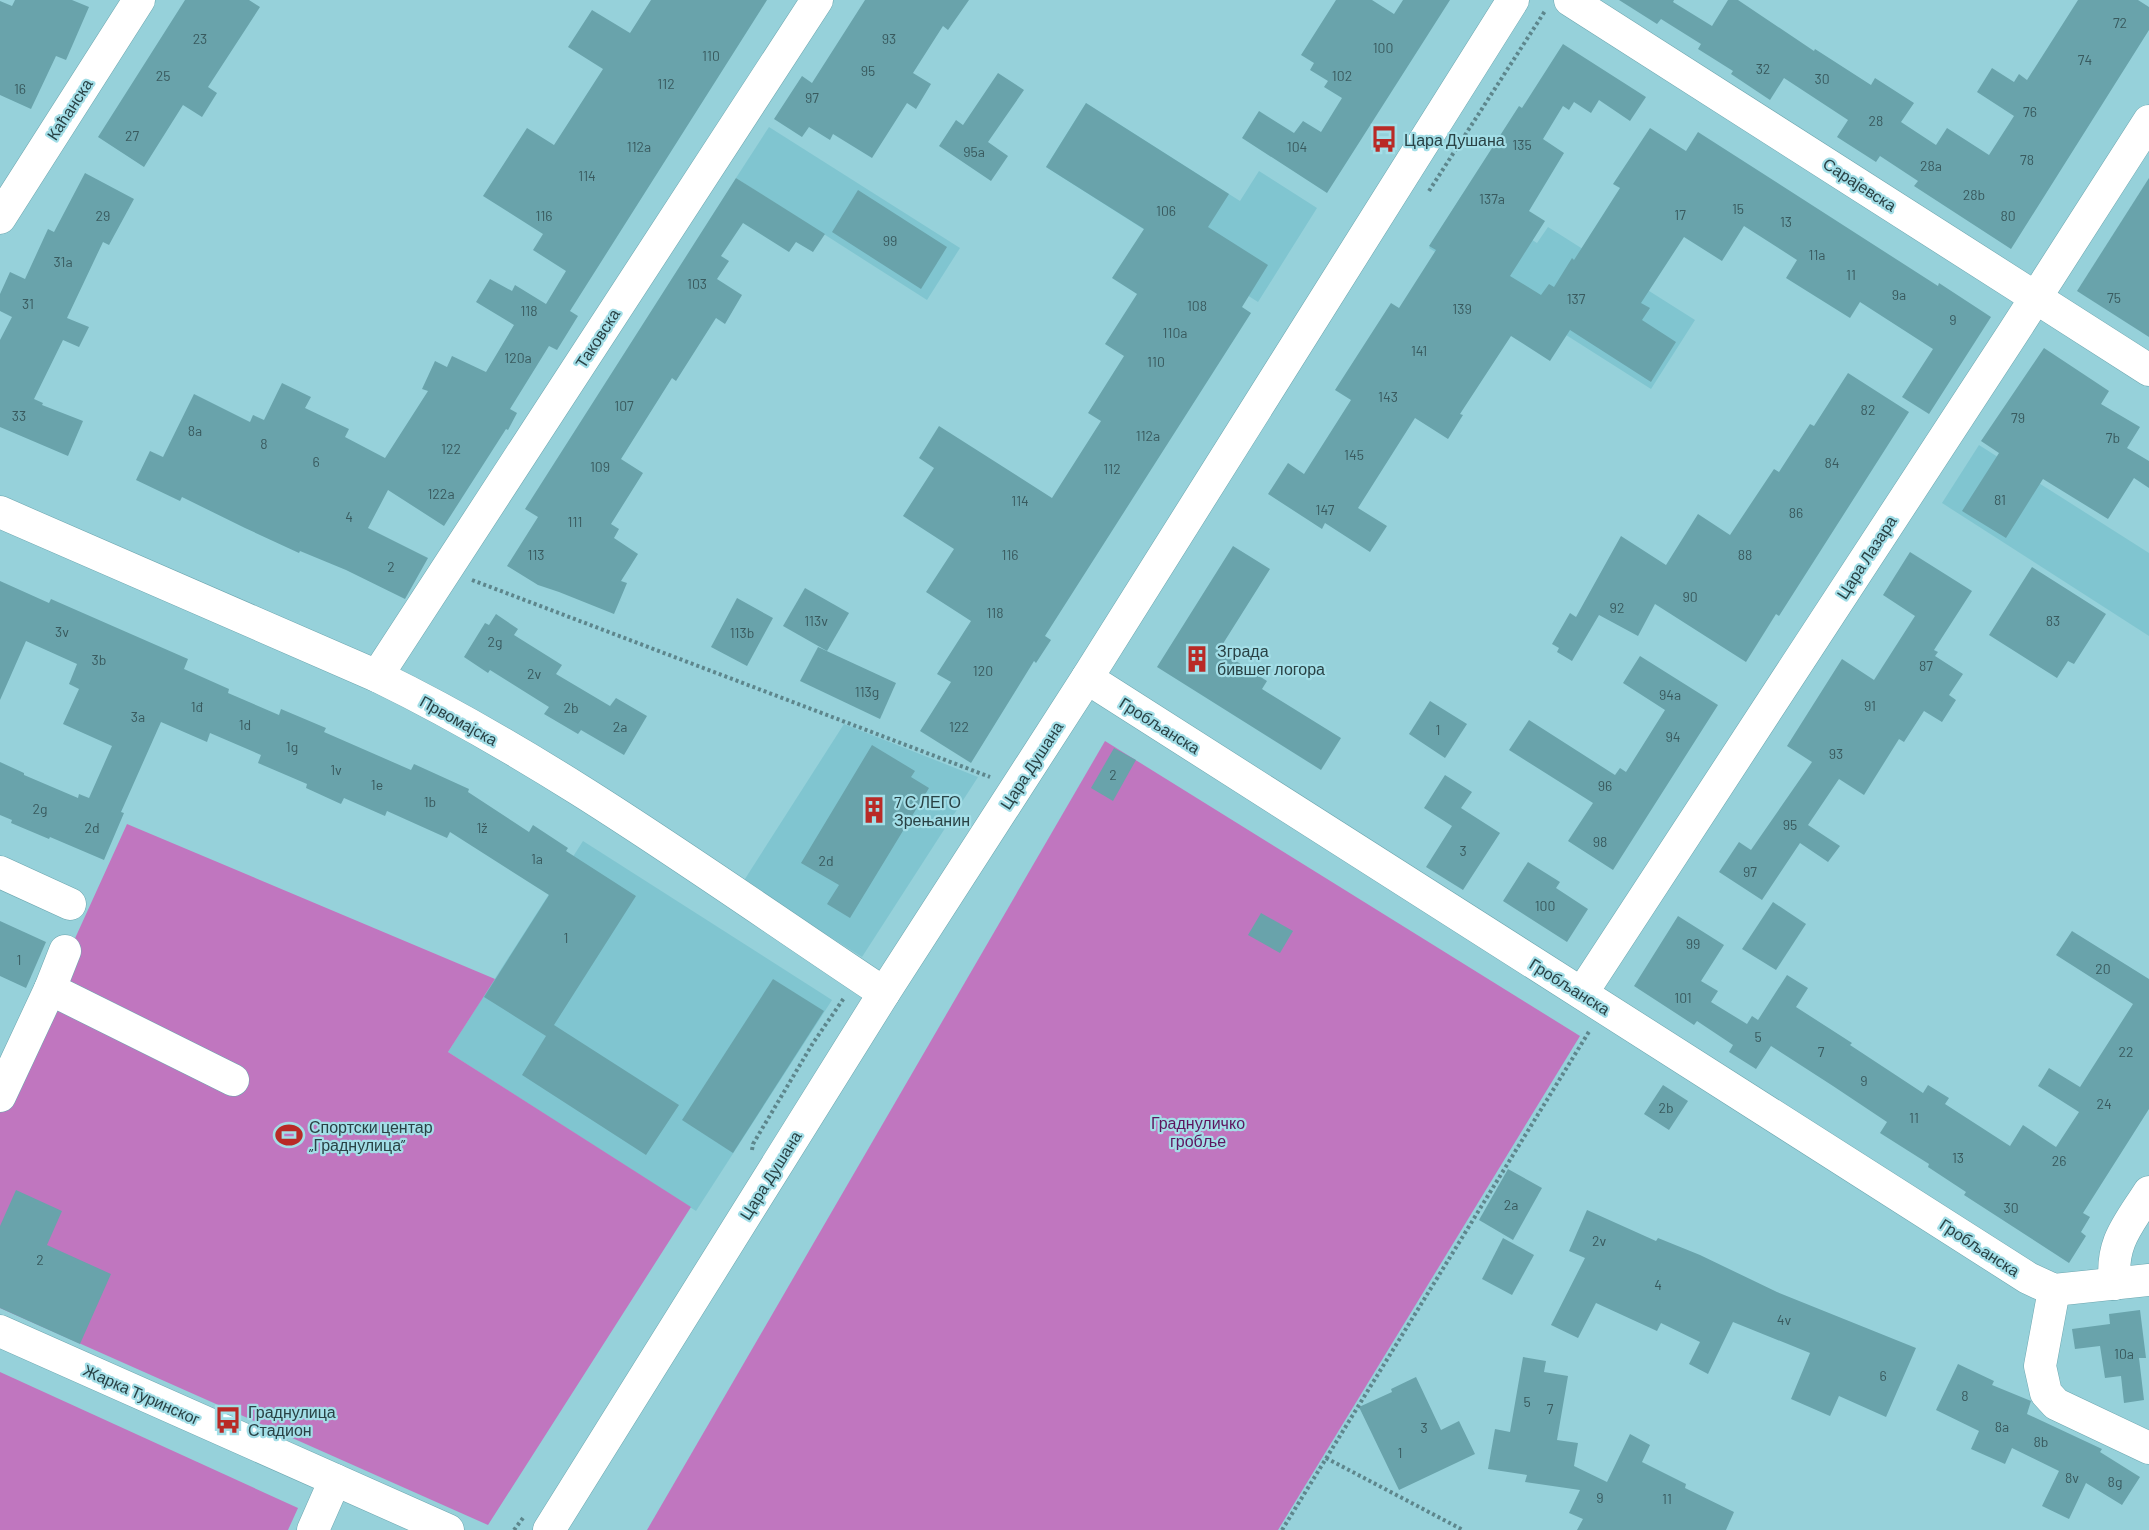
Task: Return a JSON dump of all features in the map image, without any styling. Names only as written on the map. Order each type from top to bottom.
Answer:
[{"type":"street","name":"Каћанска","points":[[0,218],[139,0]]},
{"type":"street","name":"Таковска","points":[[377,676],[818,0]]},
{"type":"street","name":"Цара Душана","points":[[549,1530],[884,993],[1087,678],[1513,0]]},
{"type":"street","name":"Сарајевска","points":[[1570,0],[2149,370]]},
{"type":"street","name":"Цара Лазара","points":[[1593,1000],[2149,121]]},
{"type":"street","name":"Првомајска","points":[[0,512],[377,676],[437,706],[614,813],[884,993]]},
{"type":"street","name":"Гробљанска","points":[[1087,678],[2028,1278],[2054,1290]]},
{"type":"street","points":[[0,872],[70,904]]},
{"type":"street","points":[[0,1096],[50,989],[65,951]]},
{"type":"street","points":[[50,989],[232,1080]]},
{"type":"street","points":[[2115,1284],[2114,1259],[2120,1239],[2149,1192]]},
{"type":"street","points":[[2149,1280],[2054,1290],[2040,1366],[2046,1393],[2056,1404],[2149,1448]]},
{"type":"street","name":"Жарка Туринског","points":[[0,1331],[448,1530]]},
{"type":"street","points":[[313,1530],[335,1480]]},
{"type":"path","points":[[445,570],[990,777]]},
{"type":"path","points":[[1282,1530],[1593,1000]]},
{"type":"path","points":[[1326,1458],[1463,1530]]},
{"type":"shaded area","points":[[1086,103],[1240,201],[1259,171],[1317,208],[1258,302],[1046,167]]},
{"type":"shaded area","points":[[769,127],[960,248],[927,300],[736,178]]},
{"type":"shaded area","points":[[1462,195],[1537,243],[1548,227],[1695,320],[1651,389],[1429,248]]},
{"type":"shaded area","points":[[1979,445],[2149,553],[2149,636],[1942,503]]},
{"type":"shaded area","points":[[844,724],[978,777],[862,957],[743,882]]},
{"type":"shaded area","points":[[583,841],[832,1000],[696,1211],[448,1052]]},
{"type":"green space","name":"Граднуличко гробље","points":[[1105,741],[1580,1036],[1278,1530],[647,1530]]},
{"type":"green space","name":"Спортски центар „Граднулица”","points":[[127,824],[495,979],[448,1052],[691,1207],[488,1525],[0,1308],[0,1062],[56,937],[72,945]]},
{"type":"green space","points":[[0,1372],[298,1508],[288,1530],[0,1530]]},
{"type":"building","points":[[15,0],[72,0],[89,7],[66,60],[56,56],[31,109],[0,95],[0,1],[12,6]]},
{"type":"building","points":[[185,0],[249,0],[260,7],[208,87],[217,93],[202,117],[183,105],[144,167],[98,137]]},
{"type":"building","points":[[651,0],[767,0],[570,311],[578,316],[557,350],[549,346],[510,409],[517,413],[508,430],[506,429],[444,526],[388,490],[368,528],[428,558],[405,599],[346,570],[300,551],[299,553],[182,497],[180,501],[136,480],[150,451],[163,457],[194,394],[250,422],[253,415],[264,420],[282,383],[311,397],[305,408],[349,429],[345,437],[385,458],[428,391],[422,389],[435,361],[447,367],[452,356],[486,372],[514,325],[476,302],[490,279],[512,291],[515,285],[546,304],[566,271],[533,250],[543,234],[483,196],[527,128],[554,145],[603,69],[568,47],[592,10],[630,33]]},
{"type":"building","points":[[865,0],[969,0],[948,30],[943,26],[913,73],[931,84],[916,109],[907,103],[872,158],[833,134],[830,140],[809,127],[802,137],[774,119],[802,76],[812,83]]},
{"type":"building","points":[[1336,0],[1372,0],[1394,14],[1403,0],[1450,0],[1327,193],[1242,138],[1259,111],[1294,133],[1303,121],[1321,132],[1342,98],[1324,87],[1328,81],[1310,70],[1314,63],[1301,55]]},
{"type":"building","points":[[1619,0],[1674,0],[1673,2],[1712,26],[1728,0],[1738,0],[1814,51],[1815,49],[1871,85],[1875,78],[1914,103],[1901,122],[1936,145],[1947,128],[1989,155],[2014,116],[1977,92],[1992,68],[2014,82],[2019,74],[2027,80],[2078,0],[2138,0],[2149,7],[2149,30],[2011,249],[1914,186],[1918,181],[1880,156],[1876,162],[1837,137],[1848,120],[1784,78],[1770,100],[1731,74],[1733,71],[1698,49],[1701,44],[1661,19],[1657,24]]},
{"type":"building","points":[[1563,44],[1646,97],[1630,121],[1599,100],[1591,113],[1574,102],[1569,110],[1563,106],[1543,139],[1564,153],[1529,211],[1545,221],[1510,276],[1541,295],[1549,284],[1554,287],[1620,188],[1613,184],[1650,128],[1686,151],[1698,132],[1938,286],[1939,283],[1991,317],[1929,414],[1902,397],[1933,349],[1860,302],[1850,318],[1786,278],[1797,260],[1744,226],[1722,261],[1684,237],[1641,303],[1650,308],[1642,320],[1676,342],[1651,382],[1570,330],[1550,361],[1511,336],[1460,414],[1463,415],[1448,439],[1415,418],[1358,508],[1387,526],[1370,552],[1325,523],[1322,529],[1268,494],[1288,463],[1304,474],[1351,400],[1335,390],[1391,303],[1399,308],[1436,250],[1429,246],[1519,106],[1522,108]]},
{"type":"building","points":[[998,73],[1024,90],[988,142],[1008,156],[991,181],[939,146],[956,120],[963,125]]},
{"type":"building","points":[[1086,103],[1229,194],[1208,227],[1268,265],[1242,307],[1251,313],[1045,636],[1051,640],[1036,663],[1034,661],[971,763],[920,731],[951,682],[937,674],[971,621],[926,592],[954,549],[903,516],[934,468],[919,458],[939,426],[1052,498],[1101,421],[1088,413],[1124,356],[1105,344],[1137,294],[1112,278],[1144,229],[1046,167]]},
{"type":"building","points":[[85,173],[134,199],[109,245],[103,242],[67,318],[89,327],[79,347],[63,340],[34,399],[43,403],[42,405],[83,421],[68,456],[0,427],[0,340],[12,317],[0,311],[0,294],[10,272],[25,279],[48,229],[54,232]]},
{"type":"building","points":[[736,178],[825,234],[813,252],[796,242],[789,252],[743,223],[721,256],[729,261],[717,279],[742,295],[725,324],[716,318],[676,381],[672,378],[621,459],[643,473],[611,524],[619,529],[614,538],[638,554],[621,581],[627,583],[614,614],[538,585],[507,566],[538,517],[525,509]]},
{"type":"building","points":[[2149,178],[2149,337],[2077,291]]},
{"type":"building","points":[[858,190],[947,247],[921,289],[832,232]]},
{"type":"building","points":[[2044,348],[2109,391],[2101,404],[2140,427],[2127,448],[2149,461],[2149,488],[2134,478],[2108,519],[2043,479],[2006,538],[1962,511],[1999,453],[1981,441]]},
{"type":"building","points":[[1848,373],[1909,412],[1779,616],[1776,614],[1746,662],[1655,604],[1638,636],[1599,615],[1572,661],[1557,652],[1559,648],[1552,644],[1570,613],[1576,617],[1621,536],[1666,565],[1698,514],[1730,535],[1774,469],[1779,472],[1810,424],[1814,426]]},
{"type":"building","name":"Зграда бившег логора","points":[[1233,546],[1270,569],[1219,650],[1267,681],[1262,689],[1341,738],[1321,770],[1157,667]]},
{"type":"building","points":[[1910,552],[1972,591],[1934,650],[1938,652],[1935,656],[1963,674],[1949,695],[1956,700],[1942,722],[1924,711],[1904,742],[1899,739],[1864,795],[1839,779],[1808,825],[1840,846],[1828,862],[1800,843],[1762,900],[1719,872],[1739,842],[1751,850],[1812,762],[1787,746],[1842,659],[1874,680],[1915,616],[1883,595]]},
{"type":"building","points":[[2032,567],[2106,614],[2074,664],[2068,661],[2057,678],[1989,635]]},
{"type":"building","points":[[0,581],[49,603],[51,599],[188,659],[184,669],[229,689],[228,693],[279,715],[281,709],[326,728],[324,732],[411,770],[414,764],[469,789],[468,792],[529,832],[533,825],[568,848],[566,851],[636,896],[554,1025],[679,1105],[646,1155],[522,1075],[546,1036],[484,997],[549,895],[450,832],[447,838],[387,811],[385,816],[344,798],[341,804],[306,788],[307,784],[258,763],[261,755],[210,733],[207,742],[161,722],[121,812],[124,813],[104,860],[11,823],[12,820],[0,815],[0,762],[78,798],[79,794],[89,798],[112,746],[63,724],[79,689],[69,684],[77,664],[26,641],[0,700]]},
{"type":"building","points":[[805,588],[849,613],[827,651],[783,626]]},
{"type":"building","points":[[737,598],[773,618],[747,666],[711,647]]},
{"type":"building","points":[[496,614],[518,629],[514,635],[562,665],[556,674],[610,706],[616,698],[647,716],[624,755],[581,730],[578,734],[544,714],[549,707],[490,670],[488,673],[464,657],[485,623],[489,625]]},
{"type":"building","points":[[818,647],[896,683],[880,719],[800,681]]},
{"type":"building","points":[[1640,656],[1718,705],[1613,870],[1568,841],[1593,803],[1509,750],[1529,720],[1615,775],[1620,768],[1626,772],[1665,710],[1623,683]]},
{"type":"building","points":[[1430,701],[1467,724],[1445,758],[1409,734]]},
{"type":"building","name":"7 С ЛЕГО Зрењанин","points":[[872,745],[915,771],[911,777],[929,788],[850,918],[827,904],[839,885],[801,863]]},
{"type":"building","points":[[1114,748],[1136,760],[1113,801],[1091,788]]},
{"type":"building","points":[[1445,775],[1472,792],[1461,808],[1500,833],[1463,890],[1426,867],[1452,826],[1424,808]]},
{"type":"building","points":[[1528,862],[1560,882],[1556,888],[1588,909],[1567,942],[1503,901]]},
{"type":"building","points":[[1773,902],[1806,924],[1776,970],[1742,949]]},
{"type":"building","points":[[1261,913],[1293,931],[1280,953],[1248,935]]},
{"type":"building","points":[[1678,916],[1724,945],[1701,981],[1718,991],[1711,1002],[1747,1024],[1752,1016],[1758,1020],[1787,975],[1808,988],[1796,1007],[1923,1093],[1928,1085],[1949,1098],[1945,1104],[2010,1146],[2023,1125],[2056,1147],[2079,1112],[2038,1086],[2049,1068],[2080,1087],[2133,1004],[2056,955],[2072,931],[2149,979],[2149,1109],[2083,1213],[2090,1217],[2081,1232],[2086,1236],[2069,1263],[1964,1195],[1966,1192],[1928,1167],[1929,1164],[1880,1133],[1887,1122],[1771,1046],[1756,1069],[1729,1052],[1733,1045],[1697,1021],[1694,1025],[1634,986]]},
{"type":"building","points":[[0,921],[46,942],[26,988],[0,976]]},
{"type":"building","points":[[773,979],[824,1011],[733,1153],[682,1120]]},
{"type":"building","points":[[1663,1085],[1688,1101],[1669,1130],[1644,1114]]},
{"type":"building","points":[[1508,1169],[1542,1188],[1513,1240],[1479,1220]]},
{"type":"building","points":[[16,1190],[62,1211],[47,1245],[111,1274],[80,1344],[0,1308],[0,1226]]},
{"type":"building","points":[[1587,1210],[1656,1241],[1658,1238],[1700,1255],[1777,1292],[1916,1348],[1886,1417],[1839,1396],[1830,1416],[1791,1399],[1810,1353],[1733,1322],[1708,1374],[1689,1364],[1700,1342],[1661,1323],[1657,1331],[1596,1303],[1578,1338],[1551,1325],[1585,1258],[1569,1251]]},
{"type":"building","points":[[1503,1238],[1534,1255],[1512,1295],[1482,1279]]},
{"type":"building","points":[[2140,1310],[2146,1358],[2139,1358],[2144,1400],[2124,1403],[2121,1376],[2105,1378],[2100,1346],[2075,1349],[2072,1329],[2110,1324],[2109,1314]]},
{"type":"building","points":[[1523,1357],[1546,1361],[1544,1372],[1568,1376],[1557,1440],[1578,1443],[1574,1466],[1607,1482],[1630,1434],[1650,1445],[1642,1462],[1686,1484],[1685,1488],[1734,1512],[1726,1530],[1577,1530],[1583,1519],[1569,1513],[1580,1490],[1525,1482],[1527,1475],[1488,1469],[1495,1429],[1510,1432]]},
{"type":"building","points":[[1958,1364],[1994,1381],[1992,1385],[2031,1401],[2027,1414],[2102,1449],[2100,1452],[2140,1477],[2122,1505],[2086,1483],[2069,1519],[2042,1506],[2059,1471],[2012,1448],[2005,1464],[1971,1449],[1979,1431],[1936,1410]]},
{"type":"building","points":[[1416,1377],[1441,1430],[1459,1421],[1475,1454],[1399,1490],[1359,1407],[1392,1392],[1391,1389]]},
{"type":"place","name":"Цара Душана","points":[[1384,139]]},
{"type":"place","name":"Зграда бившег логора","points":[[1197,659]]},
{"type":"place","name":"7 С ЛЕГО Зрењанин","points":[[874,810]]},
{"type":"place","name":"Спортски центар „Граднулица”","points":[[289,1135]]},
{"type":"place","name":"Граднулица Стадион","points":[[228,1420]]}]
